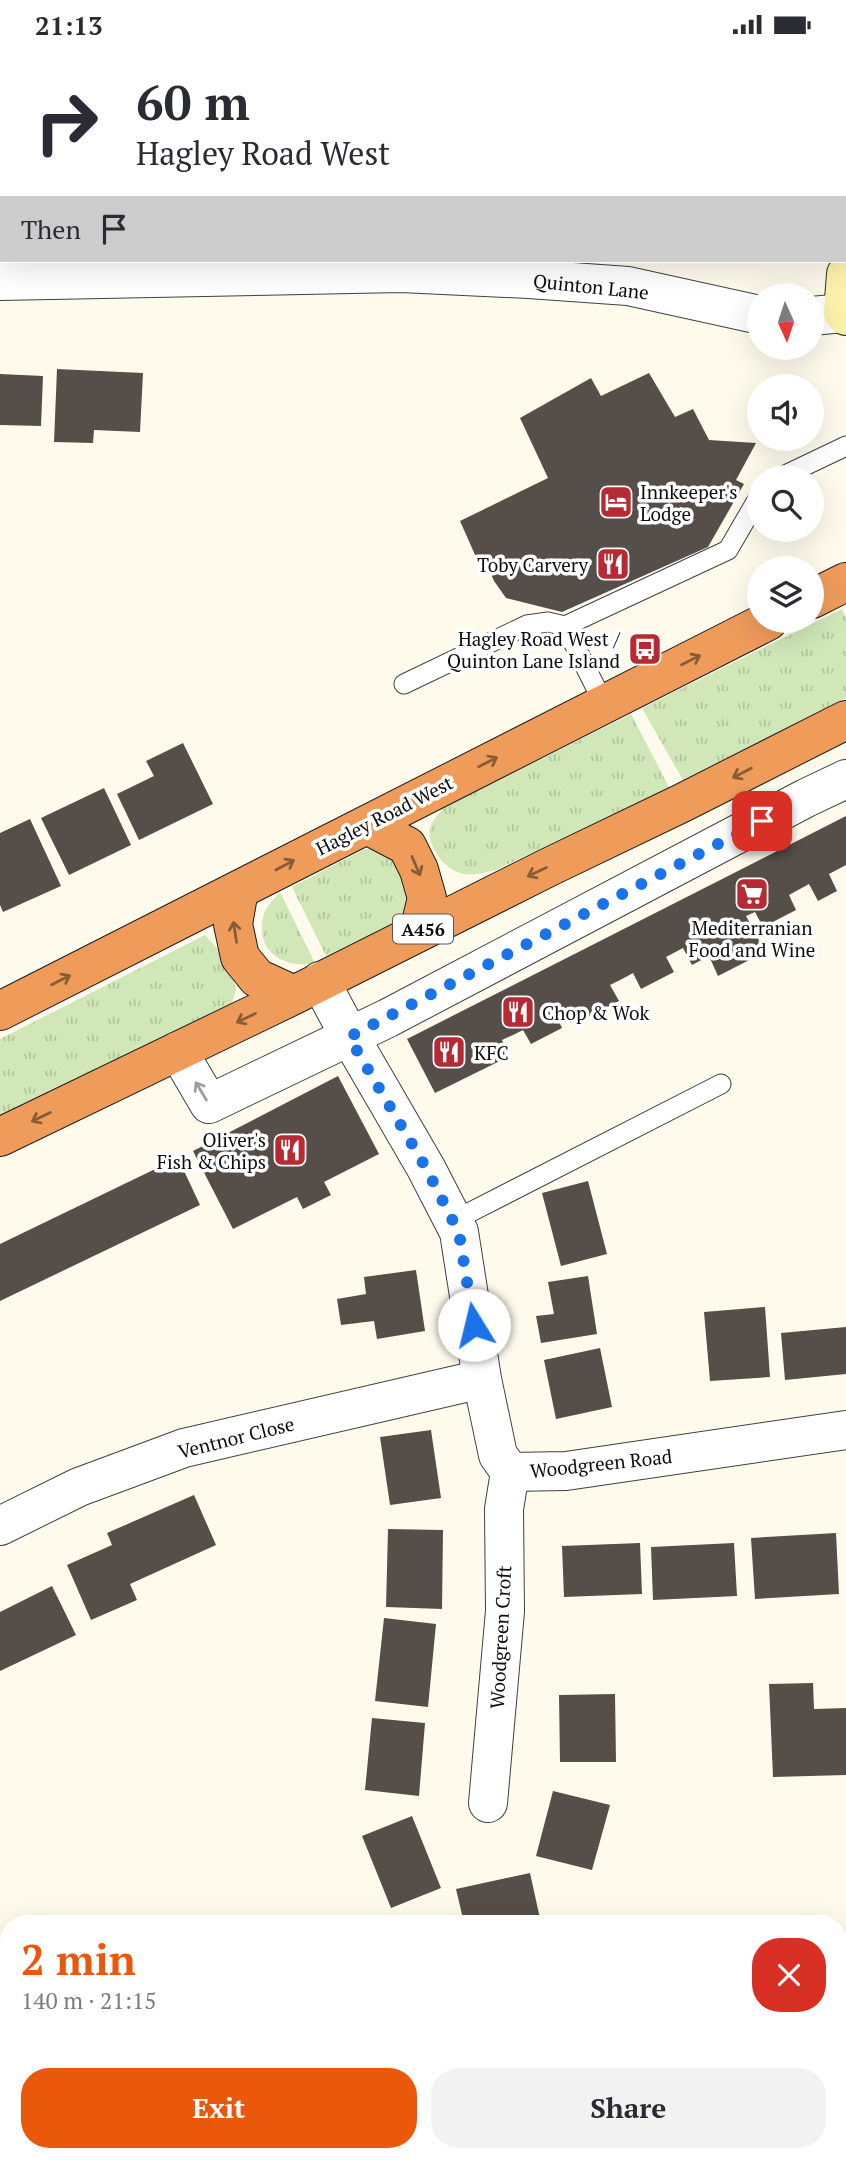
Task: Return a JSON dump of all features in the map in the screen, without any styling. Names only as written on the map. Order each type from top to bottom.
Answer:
[{"type":"highway","points":[[824,593],[846,582]]},
{"type":"highway","name":"Hagley Road West","points":[[0,1011],[747,632]]},
{"type":"highway","name":"A456","points":[[0,1137],[846,720]]},
{"type":"highway","points":[[367,825],[407,846],[419,870],[427,898],[419,931]]},
{"type":"highway","points":[[239,890],[233,924],[240,957],[257,978],[307,988]]},
{"type":"street","name":"Quinton Lane","points":[[6,274],[401,273],[529,279],[628,286],[747,313]]},
{"type":"street","points":[[837,314],[846,274]]},
{"type":"street","points":[[786,750],[806,798]]},
{"type":"street","points":[[178,1051],[209,1104],[349,1037],[846,779]]},
{"type":"street","name":"Woodgreen Road","points":[[307,988],[349,1037],[426,1168],[459,1233],[482,1379],[498,1455],[510,1472],[566,1471],[846,1430],[846,1436]]},
{"type":"street","name":"Ventnor Close","points":[[0,1526],[79,1487],[184,1448],[482,1379]]},
{"type":"street","name":"Woodgreen Croft","points":[[488,1803],[505,1611],[504,1510],[510,1472]]},
{"type":"lane","points":[[806,465],[846,446]]},
{"type":"lane","points":[[404,684],[527,625],[548,622],[565,626],[728,550],[747,517]]},
{"type":"lane","points":[[565,626],[604,704]]},
{"type":"lane","points":[[453,1221],[721,1084]]},
{"type":"green space","points":[[842,609],[846,618],[846,698],[684,782],[642,708],[794,633],[824,633],[824,618]]},
{"type":"green space","points":[[631,714],[670,789],[495,870],[466,874],[452,869],[441,860],[429,834],[433,822],[446,806]]},
{"type":"green space","points":[[365,849],[380,849],[408,861],[408,907],[393,924],[326,956],[292,887]]},
{"type":"green space","points":[[280,892],[315,963],[282,960],[267,947],[262,926],[264,914]]},
{"type":"green space","points":[[205,935],[229,961],[236,990],[231,1007],[0,1115],[0,1039]]},
{"type":"building","points":[[57,369],[143,373],[140,432],[94,430],[93,443],[54,442]]},
{"type":"building","name":"Innkeeper's Lodge","points":[[649,373],[675,417],[693,409],[709,440],[747,442],[747,451],[752,451],[736,480],[744,484],[708,547],[562,612],[506,598],[487,565],[480,566],[460,521],[548,478],[520,418],[591,378],[601,396]]},
{"type":"building","points":[[0,374],[43,376],[41,426],[0,425]]},
{"type":"building","points":[[183,743],[213,804],[139,840],[117,794],[154,776],[146,761]]},
{"type":"building","points":[[104,788],[131,845],[69,875],[41,818]]},
{"type":"building","points":[[846,816],[846,865],[829,874],[837,891],[818,901],[809,884],[789,895],[796,910],[763,927],[755,912],[746,916],[765,952],[718,976],[709,956],[692,965],[683,948],[666,957],[674,972],[641,989],[633,973],[610,985],[619,1001],[574,1024],[566,1008],[555,1013],[562,1028],[531,1044],[523,1030],[502,1040],[510,1056],[435,1093],[407,1039]]},
{"type":"building","points":[[30,819],[61,886],[3,912],[0,905],[0,833]]},
{"type":"building","points":[[338,1076],[379,1154],[324,1182],[331,1195],[303,1209],[297,1197],[233,1229],[193,1151]]},
{"type":"building","points":[[178,1158],[200,1205],[0,1301],[0,1244]]},
{"type":"building","points":[[588,1181],[607,1254],[561,1266],[542,1193]]},
{"type":"building","points":[[416,1270],[425,1331],[377,1339],[374,1321],[341,1325],[337,1299],[366,1294],[364,1277]]},
{"type":"building","points":[[588,1276],[597,1334],[541,1343],[536,1316],[554,1314],[548,1282]]},
{"type":"building","points":[[765,1307],[770,1377],[710,1381],[704,1312]]},
{"type":"building","points":[[846,1327],[846,1374],[785,1380],[781,1333]]},
{"type":"building","points":[[600,1348],[612,1407],[556,1419],[544,1360]]},
{"type":"building","points":[[431,1430],[441,1498],[390,1505],[380,1437]]},
{"type":"building","points":[[194,1495],[216,1545],[130,1584],[137,1600],[91,1620],[67,1565],[112,1545],[107,1533]]},
{"type":"building","points":[[388,1529],[443,1530],[442,1609],[386,1607]]},
{"type":"building","points":[[836,1533],[839,1594],[755,1599],[751,1538]]},
{"type":"building","points":[[640,1543],[642,1594],[564,1597],[562,1546]]},
{"type":"building","points":[[734,1543],[737,1596],[653,1600],[651,1547]]},
{"type":"building","points":[[52,1586],[76,1635],[0,1671],[0,1612]]},
{"type":"building","points":[[384,1618],[436,1624],[428,1707],[375,1701]]},
{"type":"building","points":[[813,1683],[814,1709],[846,1708],[846,1775],[773,1777],[769,1684]]},
{"type":"building","points":[[615,1694],[616,1762],[560,1762],[559,1695]]},
{"type":"building","points":[[372,1718],[425,1723],[419,1796],[365,1790]]},
{"type":"building","points":[[553,1791],[610,1805],[592,1870],[536,1856]]},
{"type":"building","points":[[412,1816],[441,1888],[391,1908],[362,1836]]},
{"type":"building","points":[[530,1873],[539,1915],[462,1915],[456,1889]]},
{"type":"place","name":"Innkeeper's Lodge","points":[[616,502]]},
{"type":"place","name":"Toby Carvery","points":[[613,564]]},
{"type":"place","name":"Hagley Road West / Quinton Lane Island","points":[[645,649]]},
{"type":"place","name":"Mediterranian Food and Wine","points":[[752,894]]},
{"type":"place","name":"Chop & Wok","points":[[518,1012]]},
{"type":"place","name":"KFC","points":[[449,1052]]},
{"type":"place","name":"Oliver's Fish & Chips","points":[[290,1150]]},
{"type":"route","points":[[474,1325],[459,1233],[426,1168],[349,1037],[762,821]]}]
